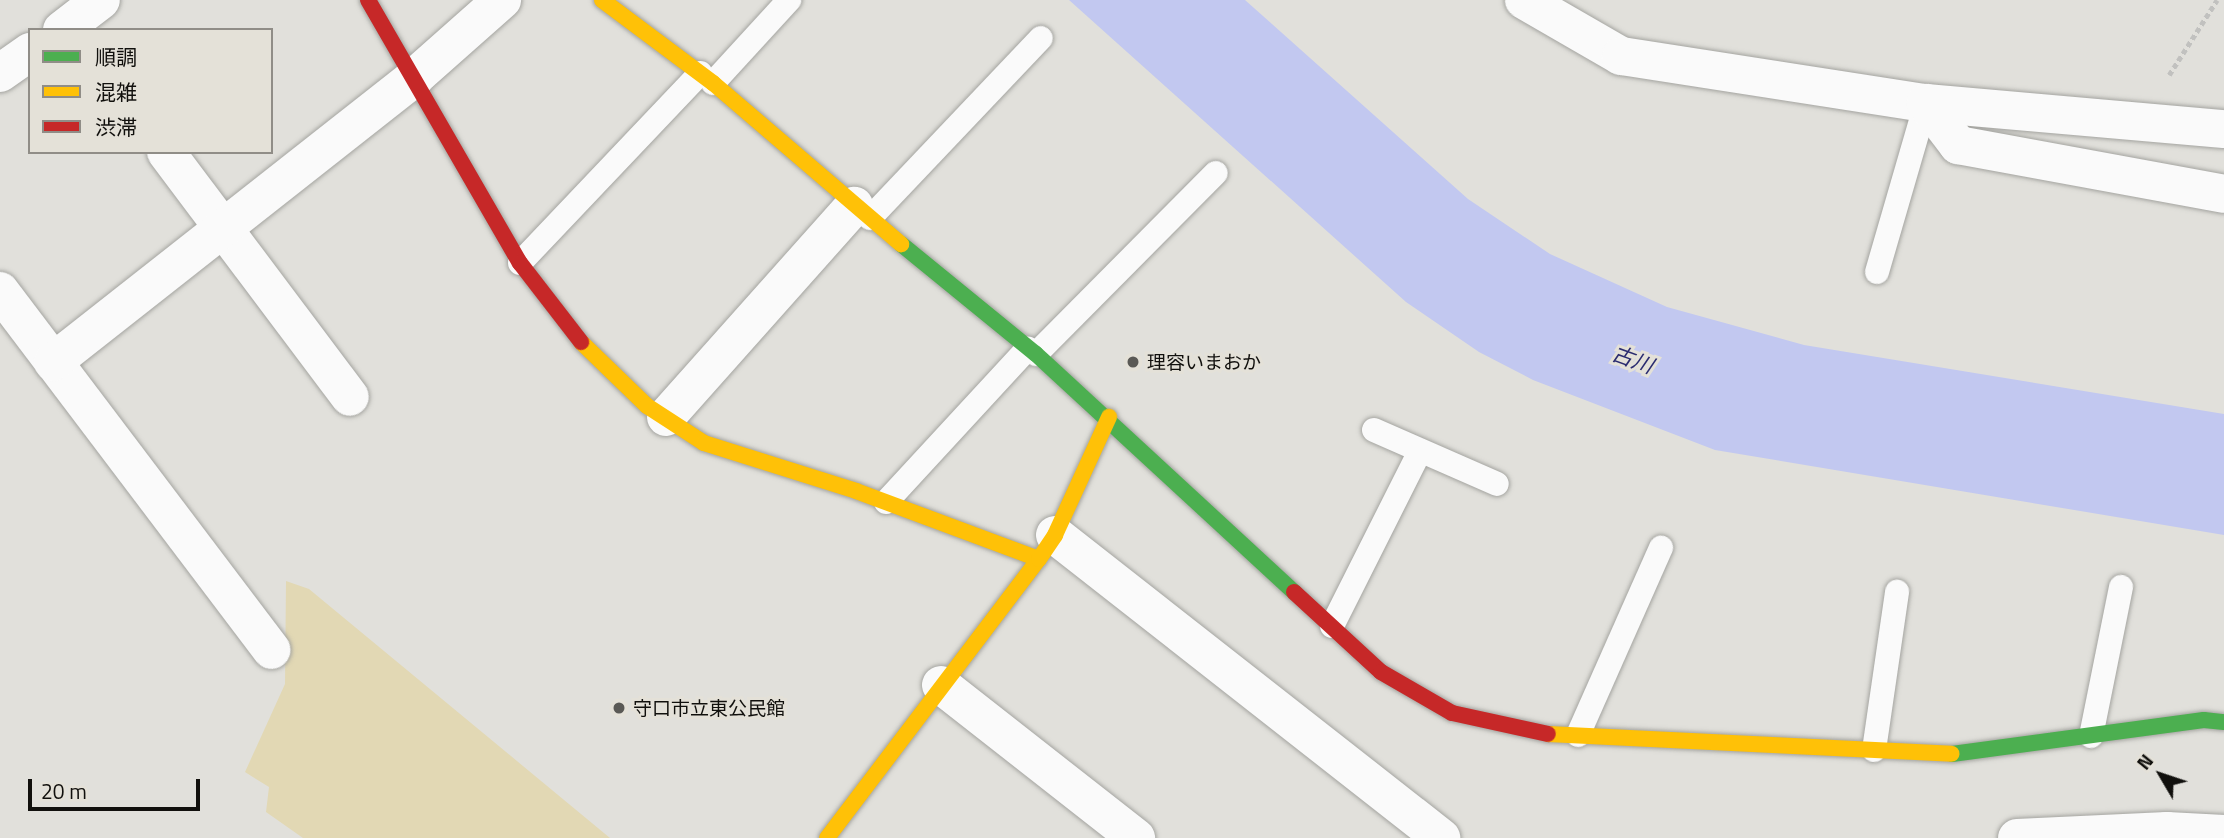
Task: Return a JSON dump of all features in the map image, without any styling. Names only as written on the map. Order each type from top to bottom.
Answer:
[{"type":"street","points":[[69,28],[101,0]]},
{"type":"street","points":[[369,0],[416,76],[465,174],[520,263],[597,362],[666,418],[704,443],[886,502],[1047,547],[1441,838]]},
{"type":"street","points":[[53,362],[416,76],[502,0]]},
{"type":"street","points":[[602,0],[707,78],[862,212],[1032,351],[1108,417],[1381,672],[1452,713],[1534,733],[1955,754],[2204,720],[2224,722]]},
{"type":"street","points":[[1524,0],[1621,56],[1926,103],[2224,129]]},
{"type":"street","points":[[0,73],[28,53]]},
{"type":"street","points":[[1926,103],[1958,145],[2224,194]]},
{"type":"street","points":[[168,154],[350,397]]},
{"type":"street","points":[[666,418],[862,212]]},
{"type":"street","points":[[0,291],[272,650]]},
{"type":"street","points":[[827,838],[1047,547],[1108,417]]},
{"type":"street","points":[[942,685],[1136,838]]},
{"type":"street","points":[[2017,838],[2167,831],[2224,834]]},
{"type":"lane","points":[[520,263],[789,0]]},
{"type":"lane","points":[[862,212],[1041,38]]},
{"type":"lane","points":[[1877,272],[1926,103]]},
{"type":"lane","points":[[886,502],[1032,351],[1216,173]]},
{"type":"lane","points":[[1374,430],[1497,484]]},
{"type":"lane","points":[[1332,626],[1420,451]]},
{"type":"lane","points":[[1578,736],[1661,548]]},
{"type":"lane","points":[[2091,736],[2121,587]]},
{"type":"lane","points":[[1874,750],[1897,592]]},
{"type":"path","points":[[2141,120],[2217,0]]},
{"type":"shaded area","points":[[286,581],[309,589],[610,838],[303,838],[266,812],[269,787],[245,772],[285,684]]},
{"type":"water","name":"古川","points":[[1069,0],[1245,0],[1468,199],[1550,254],[1667,307],[1804,345],[2224,414],[2224,535],[1715,450],[1533,380],[1479,352],[1406,302]]},
{"type":"traffic: fast","points":[[901,244],[1036,354],[1294,592]]},
{"type":"traffic: fast","points":[[1952,754],[2204,720],[2224,722]]},
{"type":"traffic: slow","points":[[602,0],[713,83],[901,244]]},
{"type":"traffic: slow","points":[[581,342],[647,406],[704,443],[856,491],[1039,559]]},
{"type":"traffic: slow","points":[[827,838],[1039,559],[1055,535],[1109,417]]},
{"type":"traffic: slow","points":[[1548,734],[1952,754]]},
{"type":"traffic: jam","points":[[368,0],[520,263],[581,342]]},
{"type":"traffic: jam","points":[[1294,592],[1381,672],[1452,713],[1548,734]]},
{"type":"place","name":"理容いまおか","points":[[1133,362]]},
{"type":"place","name":"守口市立東公民館","points":[[619,708]]}]
